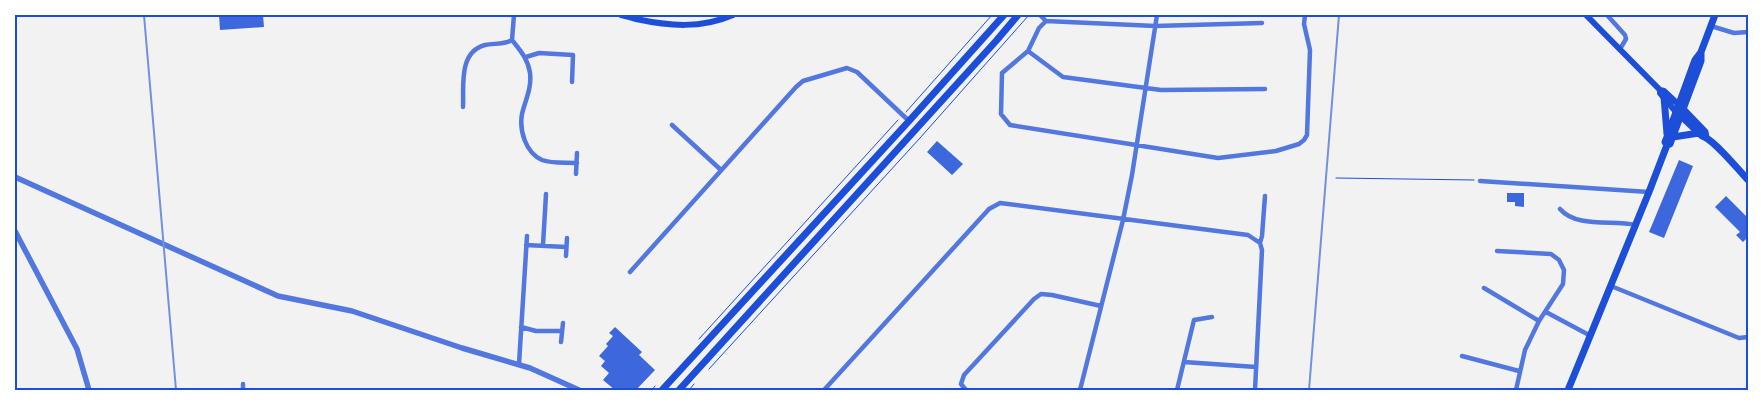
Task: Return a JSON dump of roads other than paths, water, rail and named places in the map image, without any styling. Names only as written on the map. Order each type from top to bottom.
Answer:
[{"type":"main road","points":[[623,15],[633,19],[680,26],[702,24],[733,15]]},
{"type":"main road","points":[[660,386],[909,121],[1004,15]]},
{"type":"main road","points":[[679,390],[984,55],[1018,15]]},
{"type":"main road","points":[[1586,15],[1660,90],[1664,97],[1705,132],[1706,137]]},
{"type":"main road","points":[[1568,390],[1649,192],[1680,111],[1695,60],[1701,52],[1715,15]]},
{"type":"main road","points":[[1660,90],[1664,91],[1699,133],[1706,137],[1748,180]]},
{"type":"main road","points":[[1664,97],[1670,137]]},
{"type":"main road","points":[[1670,137],[1699,133]]},
{"type":"street","points":[[514,15],[512,40],[526,57],[530,72],[530,86],[522,116],[523,134],[526,143],[530,151],[544,161],[577,163]]},
{"type":"street","points":[[1040,15],[1046,21],[1156,26],[1262,23]]},
{"type":"street","points":[[1080,390],[1123,220],[1157,15]]},
{"type":"street","points":[[1046,21],[1039,28],[1028,51],[1002,73],[1001,114],[1010,125],[1218,158],[1276,151],[1299,144],[1304,140],[1306,134],[1310,50],[1304,24],[1305,15]]},
{"type":"street","points":[[1607,15],[1625,35],[1626,39],[1620,49]]},
{"type":"street","points":[[1711,26],[1734,34],[1748,32]]},
{"type":"street","points":[[463,107],[465,68],[468,58],[475,50],[512,40]]},
{"type":"street","points":[[1028,51],[1063,77],[1161,90],[1266,89]]},
{"type":"street","points":[[526,57],[539,53],[573,55],[572,82]]},
{"type":"street","points":[[630,272],[803,81],[847,68],[857,72],[909,121]]},
{"type":"street","points":[[456,86],[464,86]]},
{"type":"street","points":[[672,125],[721,170]]},
{"type":"street","points":[[576,174],[577,153]]},
{"type":"street","points":[[15,177],[278,296],[352,311],[462,348],[519,364],[579,390]]},
{"type":"street","points":[[1480,180],[1649,192]]},
{"type":"street","points":[[543,245],[546,194]]},
{"type":"street","points":[[1255,390],[1262,250],[1260,243],[1265,196]]},
{"type":"street","points":[[824,390],[989,209],[1000,203],[1248,235],[1260,243]]},
{"type":"street","points":[[1560,209],[1566,216],[1588,221],[1612,224],[1623,222],[1636,225]]},
{"type":"street","points":[[15,231],[77,349],[89,390]]},
{"type":"street","points":[[519,364],[527,236]]},
{"type":"street","points":[[566,256],[567,238]]},
{"type":"street","points":[[526,245],[566,247]]},
{"type":"street","points":[[1497,251],[1551,254],[1559,260],[1564,270],[1563,284],[1525,350],[1516,390]]},
{"type":"street","points":[[1611,286],[1738,338],[1748,337]]},
{"type":"street","points":[[1484,288],[1540,321]]},
{"type":"street","points":[[966,390],[961,384],[964,375],[1034,299],[1041,294],[1101,306]]},
{"type":"street","points":[[1546,312],[1589,335]]},
{"type":"street","points":[[1177,390],[1194,320],[1212,317]]},
{"type":"street","points":[[561,342],[563,323]]},
{"type":"street","points":[[521,327],[536,331],[562,331]]},
{"type":"street","points":[[1462,356],[1519,371]]},
{"type":"street","points":[[1184,362],[1256,367]]},
{"type":"street","points":[[243,384],[243,390]]},
{"type":"railway","points":[[144,15],[176,390]]},
{"type":"railway","points":[[1309,390],[1339,15]]}]
